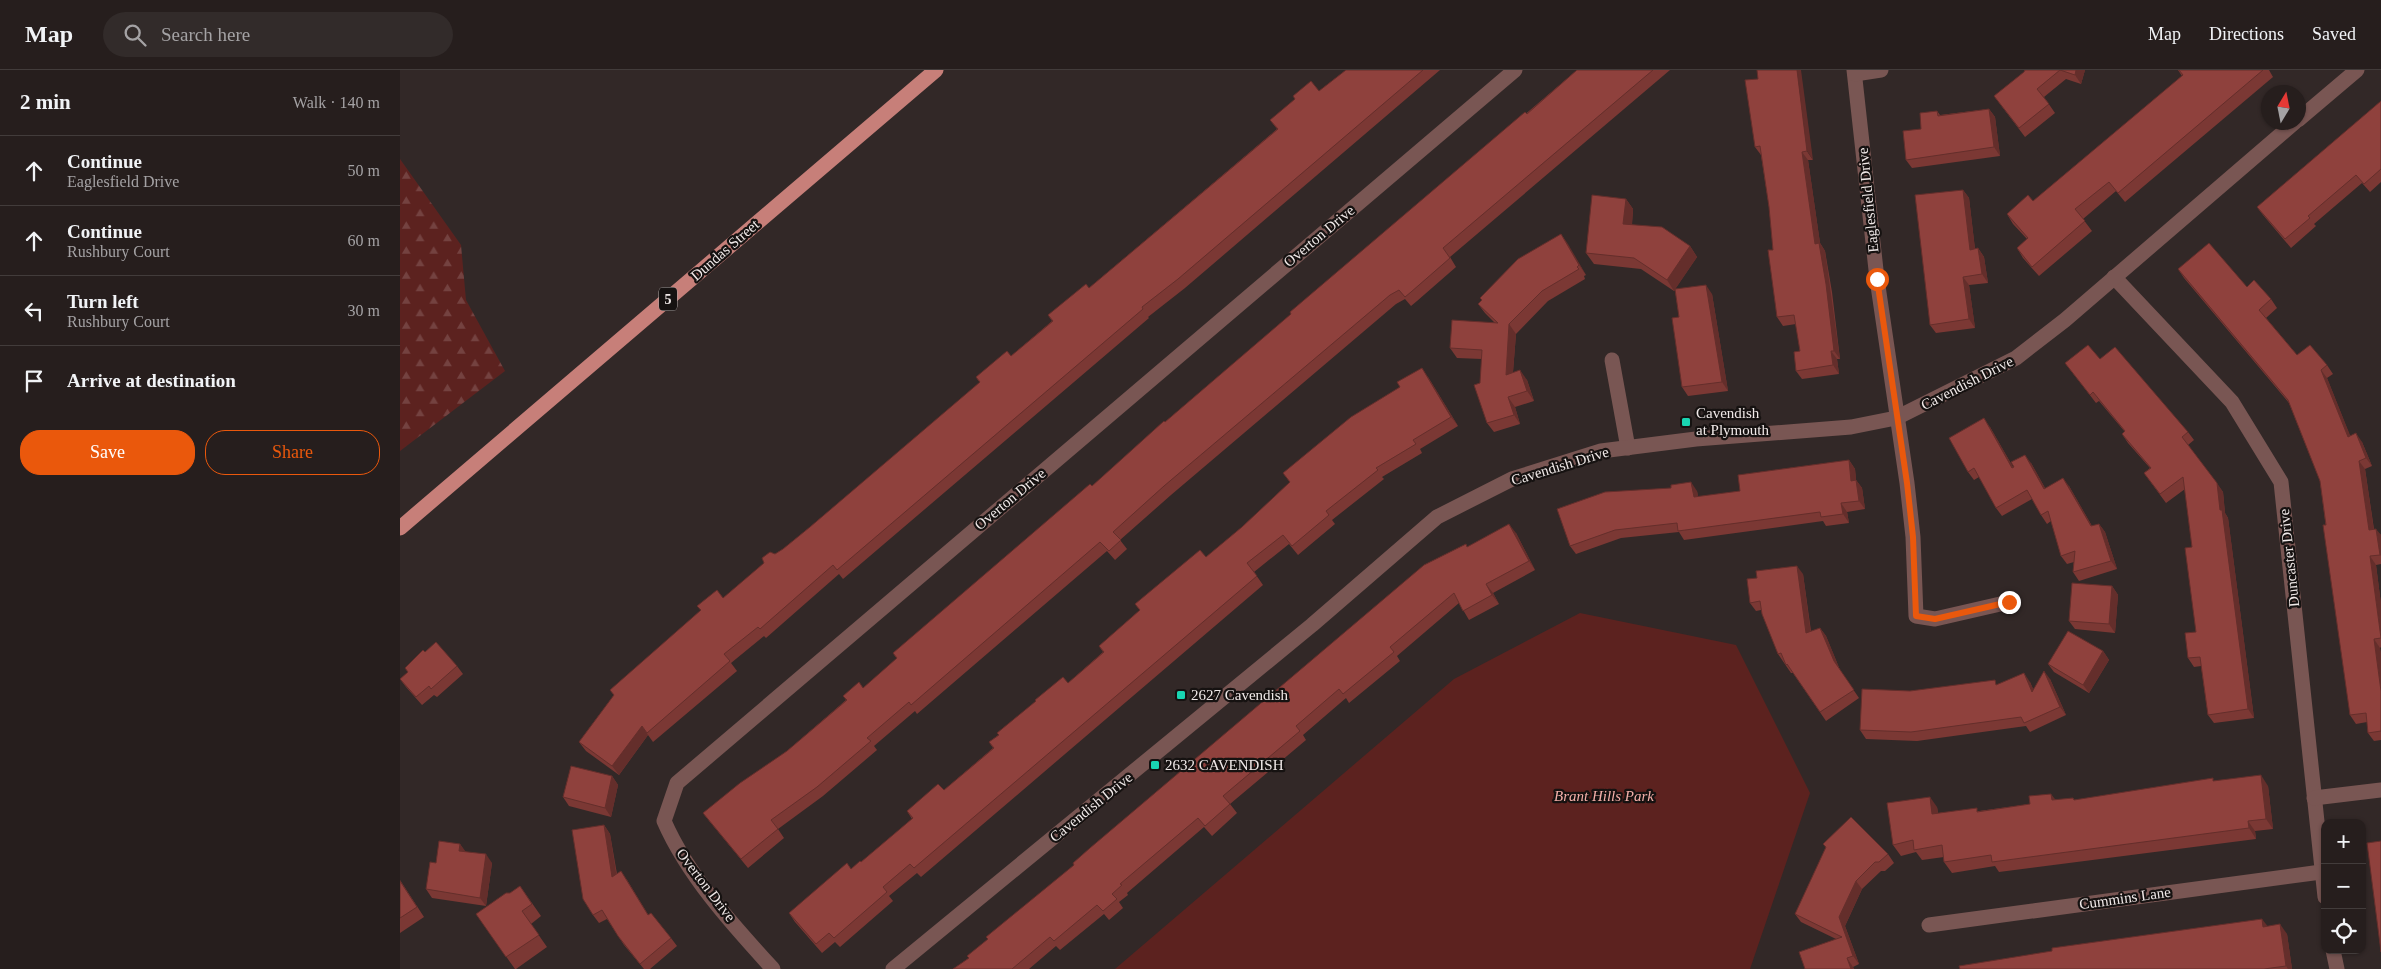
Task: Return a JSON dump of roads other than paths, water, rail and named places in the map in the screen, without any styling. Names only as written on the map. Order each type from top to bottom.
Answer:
[{"type":"main road","name":"Dundas Street","points":[[400,528],[936,70]]},
{"type":"street","name":"Overton Drive","points":[[773,969],[699,882],[676,849],[664,821],[677,783],[1515,70]]},
{"type":"street","points":[[1854,72],[1881,70]]},
{"type":"street","points":[[2306,113],[2354,71]]},
{"type":"street","name":"Eaglesfield Drive","points":[[1854,72],[1877,279],[1911,519],[1916,616],[1935,619],[2009,602]]},
{"type":"street","name":"Cavendish Drive","points":[[893,969],[1312,625],[1437,517],[1512,479],[1601,451],[1696,439],[1851,427],[1896,418],[2016,358],[2065,320],[2286,130]]},
{"type":"street","name":"Duncaster Drive","points":[[2114,277],[2232,402],[2281,482],[2321,877]]},
{"type":"street","points":[[1612,360],[1628,448]]},
{"type":"street","points":[[2314,798],[2381,790]]},
{"type":"street","name":"Cummins Lane","points":[[1929,925],[2320,872]]},
{"type":"street","points":[[2334,954],[2336,969]]},
{"type":"place","name":"Cavendish at Plymouth","points":[[1686,422]]},
{"type":"place","name":"2627 Cavendish","points":[[1181,695]]},
{"type":"place","name":"2632 CAVENDISH","points":[[1155,765]]},
{"type":"park label","name":"Brant Hills Park","points":[[1604,796]]}]
